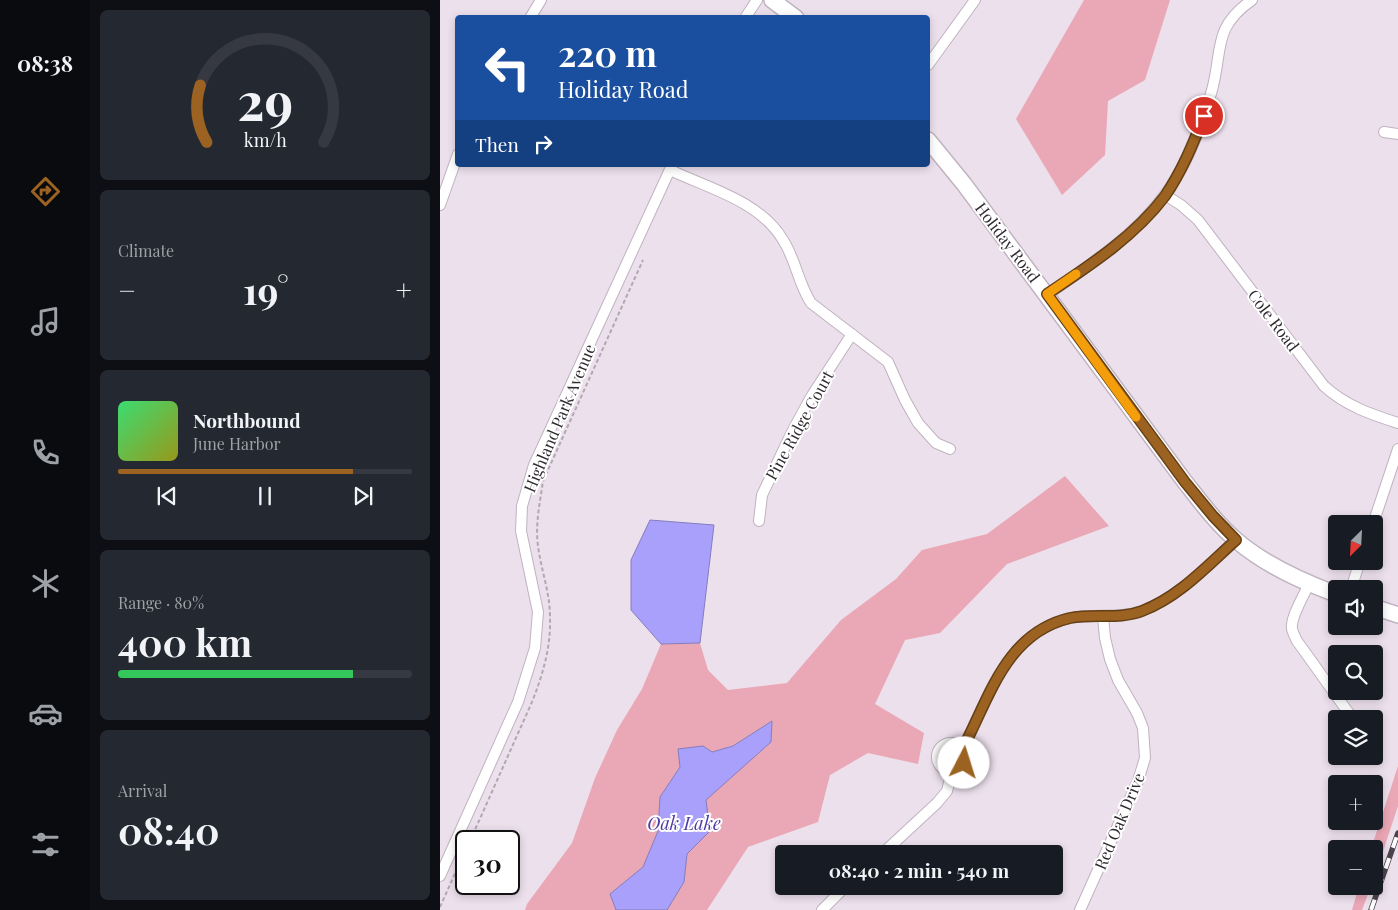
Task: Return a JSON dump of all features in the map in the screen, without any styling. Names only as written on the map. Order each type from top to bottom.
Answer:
[{"type":"street","points":[[532,15],[541,0]]},
{"type":"street","points":[[748,15],[757,0]]},
{"type":"street","points":[[772,0],[792,15]]},
{"type":"street","points":[[930,61],[975,0]]},
{"type":"street","points":[[1047,294],[1121,240],[1137,226],[1165,195],[1192,148],[1204,116],[1212,89],[1218,46],[1223,31],[1240,8],[1252,0]]},
{"type":"street","points":[[1384,132],[1398,134]]},
{"type":"street","name":"Holiday Road","points":[[930,142],[964,184],[1210,513],[1236,540],[1270,564],[1309,584],[1328,591]]},
{"type":"street","points":[[440,205],[455,162]]},
{"type":"street","points":[[671,168],[745,204],[773,226],[787,245],[802,289],[811,302],[888,362],[905,400],[918,423],[936,443],[950,450]]},
{"type":"street","name":"Highland Park Avenue","points":[[440,876],[518,702],[535,648],[538,612],[521,531],[522,506],[534,465],[671,168]]},
{"type":"street","name":"Cole Road","points":[[1165,195],[1181,205],[1198,220],[1324,386],[1351,406],[1398,423]]},
{"type":"street","name":"Pine Ridge Court","points":[[759,521],[762,495],[792,432],[811,397],[852,334]]},
{"type":"street","points":[[1376,515],[1398,449]]},
{"type":"street","points":[[961,748],[968,738],[1001,670],[1020,644],[1052,624],[1070,618],[1125,615],[1156,605],[1172,596],[1236,540]]},
{"type":"street","points":[[1309,584],[1296,611],[1293,631],[1297,641],[1347,710]]},
{"type":"street","points":[[1383,610],[1398,615]]},
{"type":"street","name":"Red Oak Drive","points":[[1080,910],[1138,782],[1145,758],[1142,728],[1137,713],[1118,680],[1110,659],[1105,638],[1103,616]]},
{"type":"street","points":[[949,743],[961,748],[964,753],[964,763],[958,770],[952,771],[945,770],[938,764],[937,755],[938,751],[949,743]]},
{"type":"street","points":[[892,845],[948,791],[952,771]]},
{"type":"street","points":[[822,910],[837,895]]},
{"type":"path","points":[[475,830],[541,681],[548,652],[549,599],[538,548],[538,505],[543,481],[643,260]]},
{"type":"path","points":[[440,907],[455,874]]},
{"type":"shaded area","points":[[1084,0],[1170,0],[1145,80],[1108,101],[1105,155],[1062,195],[1016,119]]},
{"type":"shaded area","points":[[1065,476],[1109,526],[1007,564],[940,633],[905,640],[875,704],[924,733],[918,764],[868,753],[830,775],[818,822],[748,847],[707,910],[667,910],[684,882],[687,854],[710,831],[705,800],[771,742],[772,721],[733,746],[712,752],[680,767],[660,797],[658,831],[643,868],[610,894],[616,910],[525,910],[527,904],[572,843],[595,778],[617,730],[642,689],[661,644],[700,643],[708,670],[728,690],[787,683],[841,620],[896,579],[922,550],[987,534]]},
{"type":"shaded area","points":[[1398,766],[1398,806],[1383,852],[1383,840],[1374,840],[1377,830],[1383,830],[1383,812]]},
{"type":"shaded area","points":[[1356,895],[1368,895],[1362,910],[1352,910]]},
{"type":"water","points":[[650,520],[714,525],[700,643],[661,644],[631,610],[631,560]]},
{"type":"water","name":"Oak Lake","points":[[772,721],[771,742],[706,800],[710,831],[687,854],[684,882],[667,910],[616,910],[610,894],[643,867],[658,831],[660,797],[680,767],[678,749],[703,746],[712,752],[733,746]]},
{"type":"railway","points":[[1371,910],[1398,833]]},
{"type":"slow traffic","points":[[1076,274],[1047,294],[1136,417]]},
{"type":"route","points":[[964,763],[965,758],[961,748],[968,738],[1001,670],[1020,644],[1052,624],[1070,618],[1125,615],[1140,612],[1156,605],[1172,596],[1236,540],[1185,482],[1047,294],[1121,240],[1151,212],[1179,173],[1192,148],[1204,116]]}]
